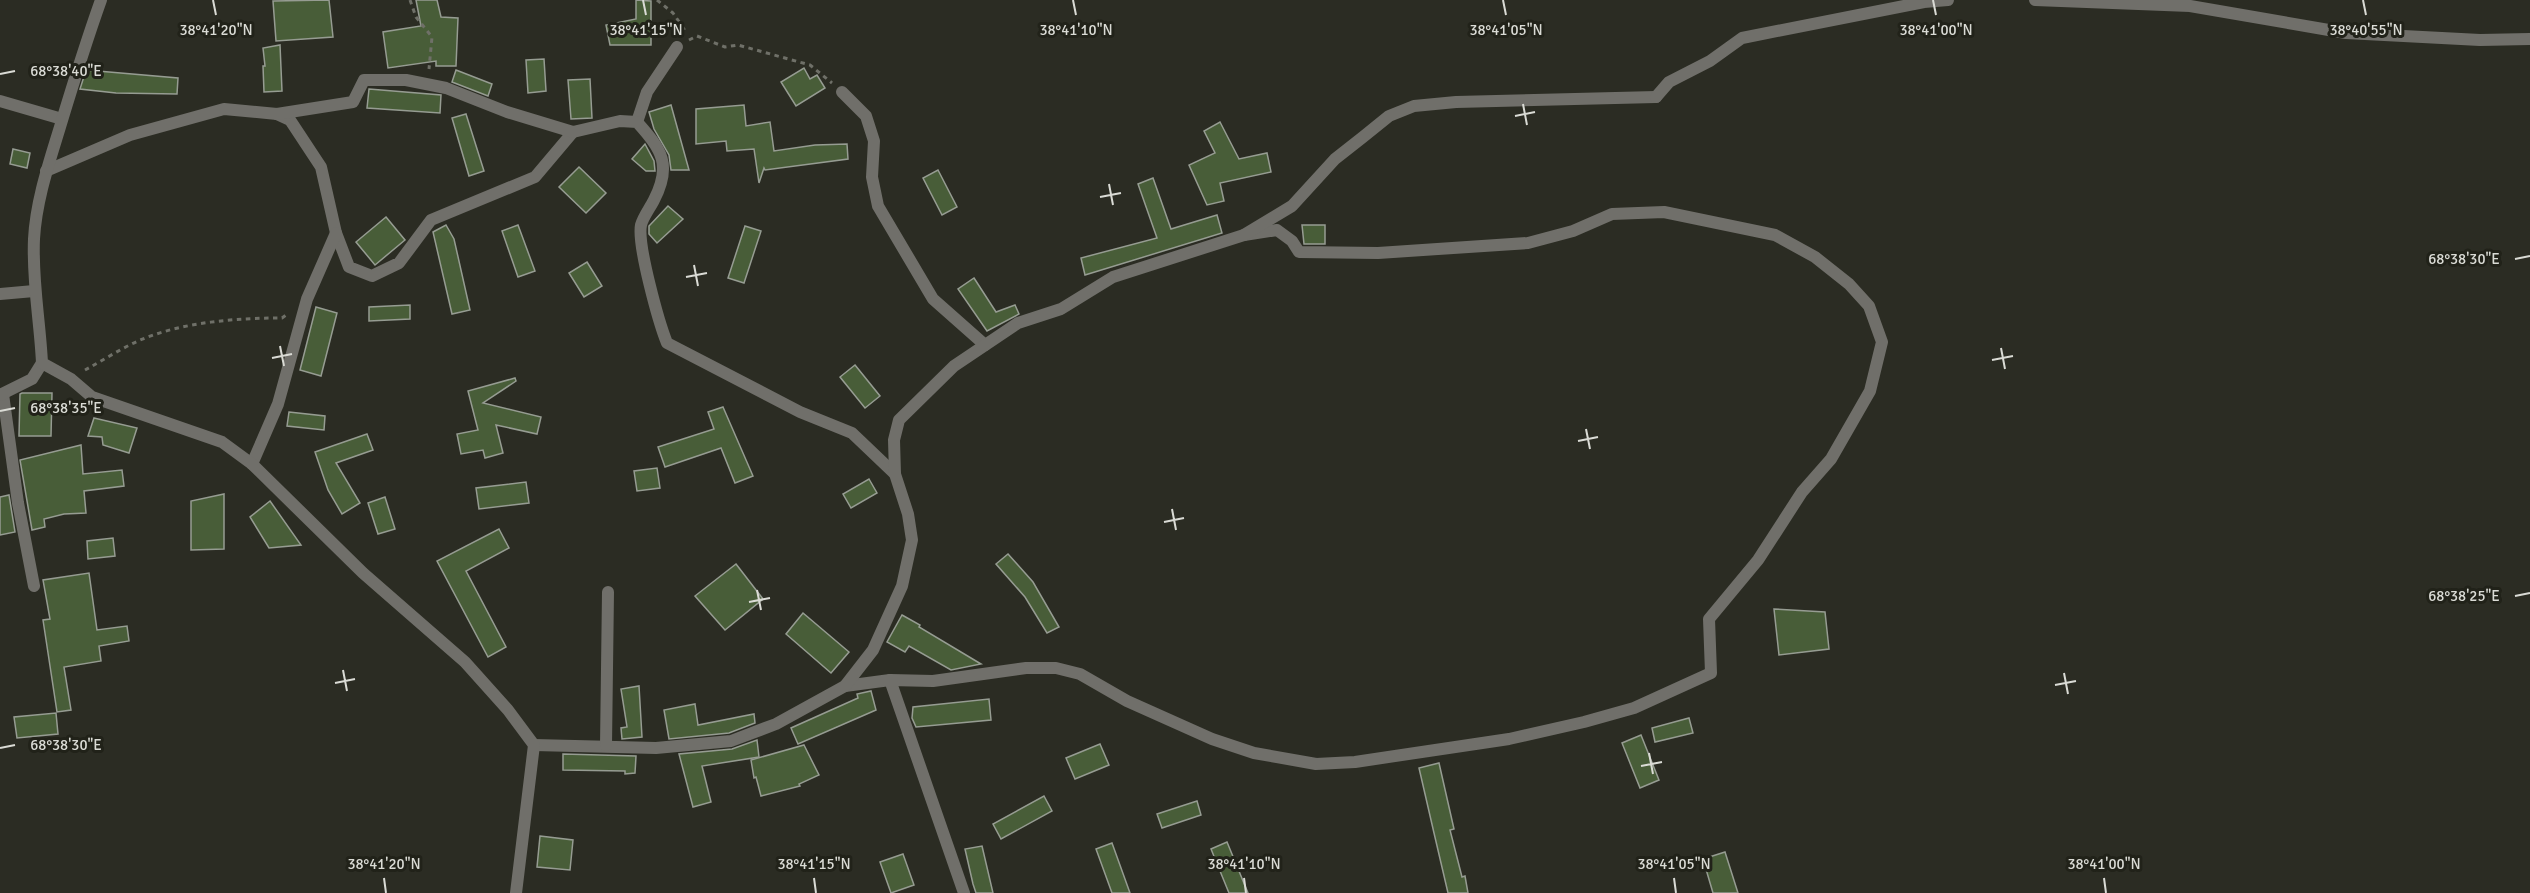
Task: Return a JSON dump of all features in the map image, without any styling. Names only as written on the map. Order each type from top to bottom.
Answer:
[{"type":"street","points":[[34,586],[18,503],[2,394],[32,379],[42,363],[34,291],[34,237],[46,171],[101,0]]},
{"type":"street","points":[[1244,235],[1292,206],[1335,159],[1389,116],[1414,106],[1456,102],[1656,97],[1669,82],[1710,61],[1742,38],[1924,2],[1948,0]]},
{"type":"street","points":[[2035,0],[2190,6],[2346,33],[2480,40],[2530,39]]},
{"type":"street","points":[[638,122],[647,92],[677,47]]},
{"type":"street","points":[[46,171],[130,135],[224,109],[277,114],[353,102],[364,80],[406,80],[446,88],[507,112],[573,132],[620,121],[638,122],[657,144],[663,164],[662,183],[641,225],[641,244],[660,325],[668,343],[800,412],[852,433],[895,474]]},
{"type":"street","points":[[842,92],[866,116],[874,141],[872,177],[878,206],[933,299],[986,345]]},
{"type":"street","points":[[0,101],[62,119]]},
{"type":"street","points":[[277,114],[290,120],[321,167],[336,233],[349,267],[372,276],[399,263],[431,220],[535,177],[573,132]]},
{"type":"street","points":[[534,746],[606,745],[656,748],[731,741],[776,724],[844,686],[890,680],[933,681],[1026,668],[1056,668],[1080,674],[1127,701],[1212,739],[1254,753],[1316,764],[1355,762],[1509,739],[1634,708],[1710,673],[1709,619],[1758,560],[1802,492],[1831,459],[1870,391],[1882,342],[1869,306],[1849,284],[1815,257],[1775,235],[1664,212],[1612,214],[1573,231],[1528,243],[1378,253],[1299,252],[1292,241],[1277,230],[1244,235],[1113,277],[1061,309],[1018,323],[954,366],[898,420],[894,440],[895,474],[908,514],[912,540],[902,586],[873,650],[844,686]]},
{"type":"street","points":[[252,464],[278,404],[307,300],[336,233]]},
{"type":"street","points":[[0,294],[34,291]]},
{"type":"street","points":[[42,363],[71,379],[92,397],[222,442],[252,464],[363,573],[465,662],[508,710],[534,746],[516,893]]},
{"type":"street","points":[[606,745],[608,592]]},
{"type":"street","points":[[890,680],[964,893]]},
{"type":"path","points":[[406,80],[431,68],[432,37],[416,17],[410,0]]},
{"type":"path","points":[[657,0],[673,13],[684,29],[677,47]]},
{"type":"path","points":[[677,47],[697,36],[725,47],[738,45],[783,55],[810,64],[842,92]]},
{"type":"path","points":[[71,379],[138,341],[191,325],[246,318],[282,318],[307,300]]},
{"type":"building","points":[[329,0],[333,37],[276,41],[273,1]]},
{"type":"building","points":[[416,0],[437,0],[441,17],[458,18],[456,66],[436,66],[436,61],[388,68],[383,32],[421,26]]},
{"type":"building","points":[[636,0],[651,1],[651,45],[610,45],[606,25],[636,19]]},
{"type":"building","points":[[280,45],[282,91],[264,92],[263,48]]},
{"type":"building","points":[[544,59],[546,91],[528,93],[526,60]]},
{"type":"building","points":[[804,68],[810,79],[817,75],[825,88],[796,106],[781,82]]},
{"type":"building","points":[[86,70],[178,78],[177,94],[116,93],[80,89]]},
{"type":"building","points":[[456,70],[492,84],[488,96],[452,82]]},
{"type":"building","points":[[590,79],[592,118],[571,119],[568,80]]},
{"type":"building","points":[[369,89],[441,95],[440,113],[367,108]]},
{"type":"building","points":[[671,105],[689,170],[671,170],[669,155],[654,129],[649,112]]},
{"type":"building","points":[[744,105],[746,126],[770,122],[774,151],[815,145],[847,144],[848,159],[765,170],[764,168],[759,183],[754,149],[727,151],[726,141],[696,144],[696,109]]},
{"type":"building","points":[[466,114],[484,171],[469,176],[452,118]]},
{"type":"building","points":[[1220,122],[1239,159],[1267,153],[1271,172],[1220,183],[1224,201],[1207,205],[1189,165],[1215,153],[1204,131]]},
{"type":"building","points":[[645,144],[654,161],[655,171],[646,171],[632,159]]},
{"type":"building","points":[[13,149],[30,153],[27,168],[10,164]]},
{"type":"building","points":[[579,167],[606,193],[586,213],[559,187]]},
{"type":"building","points":[[938,170],[957,207],[942,215],[923,178]]},
{"type":"building","points":[[1153,178],[1171,229],[1217,215],[1222,233],[1085,275],[1081,258],[1157,238],[1138,184]]},
{"type":"building","points":[[668,206],[683,219],[657,243],[649,234],[649,226]]},
{"type":"building","points":[[386,217],[405,240],[375,265],[356,242]]},
{"type":"building","points":[[446,225],[454,239],[470,310],[452,314],[433,232]]},
{"type":"building","points":[[518,225],[535,271],[518,277],[502,231]]},
{"type":"building","points":[[1302,225],[1325,225],[1325,244],[1304,244]]},
{"type":"building","points":[[745,226],[761,231],[744,283],[728,278]]},
{"type":"building","points":[[587,262],[602,286],[584,297],[569,273]]},
{"type":"building","points":[[974,278],[996,312],[1015,305],[1019,314],[987,331],[958,289]]},
{"type":"building","points":[[410,305],[410,319],[369,321],[369,307]]},
{"type":"building","points":[[316,307],[337,313],[321,376],[300,370]]},
{"type":"building","points":[[855,365],[880,396],[865,408],[840,377]]},
{"type":"building","points":[[515,378],[516,381],[483,403],[541,417],[537,434],[496,425],[503,453],[485,458],[483,450],[461,454],[457,434],[478,430],[468,391]]},
{"type":"building","points":[[52,393],[51,436],[19,436],[20,394]]},
{"type":"building","points":[[723,407],[753,476],[735,483],[721,448],[665,467],[658,447],[714,429],[708,412]]},
{"type":"building","points":[[289,412],[325,416],[324,430],[287,426]]},
{"type":"building","points":[[94,418],[137,428],[129,453],[103,445],[102,437],[88,436]]},
{"type":"building","points":[[367,434],[373,450],[336,463],[360,503],[342,514],[328,490],[315,452]]},
{"type":"building","points":[[81,445],[83,474],[122,470],[124,486],[84,491],[86,513],[64,514],[44,519],[45,527],[32,530],[20,460]]},
{"type":"building","points":[[657,468],[660,488],[637,491],[634,471]]},
{"type":"building","points":[[869,479],[877,493],[851,508],[843,494]]},
{"type":"building","points":[[526,482],[529,503],[479,509],[476,488]]},
{"type":"building","points":[[224,494],[224,549],[191,550],[191,501]]},
{"type":"building","points":[[9,495],[15,532],[0,535],[0,497]]},
{"type":"building","points":[[385,497],[395,529],[378,534],[368,503]]},
{"type":"building","points":[[270,501],[301,545],[269,548],[250,517]]},
{"type":"building","points":[[499,529],[509,548],[466,571],[506,647],[488,657],[437,561]]},
{"type":"building","points":[[113,538],[115,556],[88,559],[87,541]]},
{"type":"building","points":[[1008,554],[1033,582],[1059,627],[1047,633],[1025,597],[996,564]]},
{"type":"building","points":[[736,564],[763,599],[725,630],[695,596]]},
{"type":"building","points":[[89,573],[97,630],[127,626],[129,641],[99,646],[101,661],[64,667],[71,710],[57,712],[43,620],[50,619],[43,580]]},
{"type":"building","points":[[1774,609],[1825,612],[1829,649],[1779,655]]},
{"type":"building","points":[[803,613],[849,652],[831,673],[786,634]]},
{"type":"building","points":[[902,615],[981,664],[951,670],[909,646],[905,652],[887,642]]},
{"type":"building","points":[[639,686],[642,737],[622,739],[621,728],[627,727],[621,689]]},
{"type":"building","points":[[871,691],[876,710],[798,744],[791,728],[858,698],[857,694]]},
{"type":"building","points":[[989,699],[991,720],[916,727],[912,718],[913,707]]},
{"type":"building","points":[[695,704],[698,725],[754,714],[755,723],[729,733],[669,739],[664,710]]},
{"type":"building","points":[[56,713],[58,734],[17,738],[14,717]]},
{"type":"building","points":[[1689,718],[1693,733],[1655,742],[1652,728]]},
{"type":"building","points":[[1641,735],[1659,780],[1640,788],[1622,743]]},
{"type":"building","points":[[757,740],[759,757],[702,766],[711,802],[693,807],[679,754],[732,749]]},
{"type":"building","points":[[1100,744],[1109,765],[1075,779],[1066,758]]},
{"type":"building","points":[[804,745],[819,775],[799,784],[800,786],[761,796],[756,777],[754,778],[751,760]]},
{"type":"building","points":[[563,754],[636,756],[635,773],[563,770]]},
{"type":"building","points":[[1439,763],[1454,829],[1450,830],[1468,893],[1448,893],[1419,768]]},
{"type":"building","points":[[1044,796],[1052,811],[1001,839],[993,824]]},
{"type":"building","points":[[1197,801],[1201,815],[1162,828],[1157,814]]},
{"type":"building","points":[[540,836],[573,840],[570,870],[537,867]]},
{"type":"building","points":[[1227,842],[1248,893],[1229,893],[1211,849]]},
{"type":"building","points":[[1112,843],[1130,893],[1112,893],[1096,849]]},
{"type":"building","points":[[982,846],[993,893],[976,893],[973,884],[965,849]]},
{"type":"building","points":[[1725,852],[1738,893],[1713,893],[1703,859]]},
{"type":"building","points":[[903,854],[914,885],[891,893],[880,862]]}]
